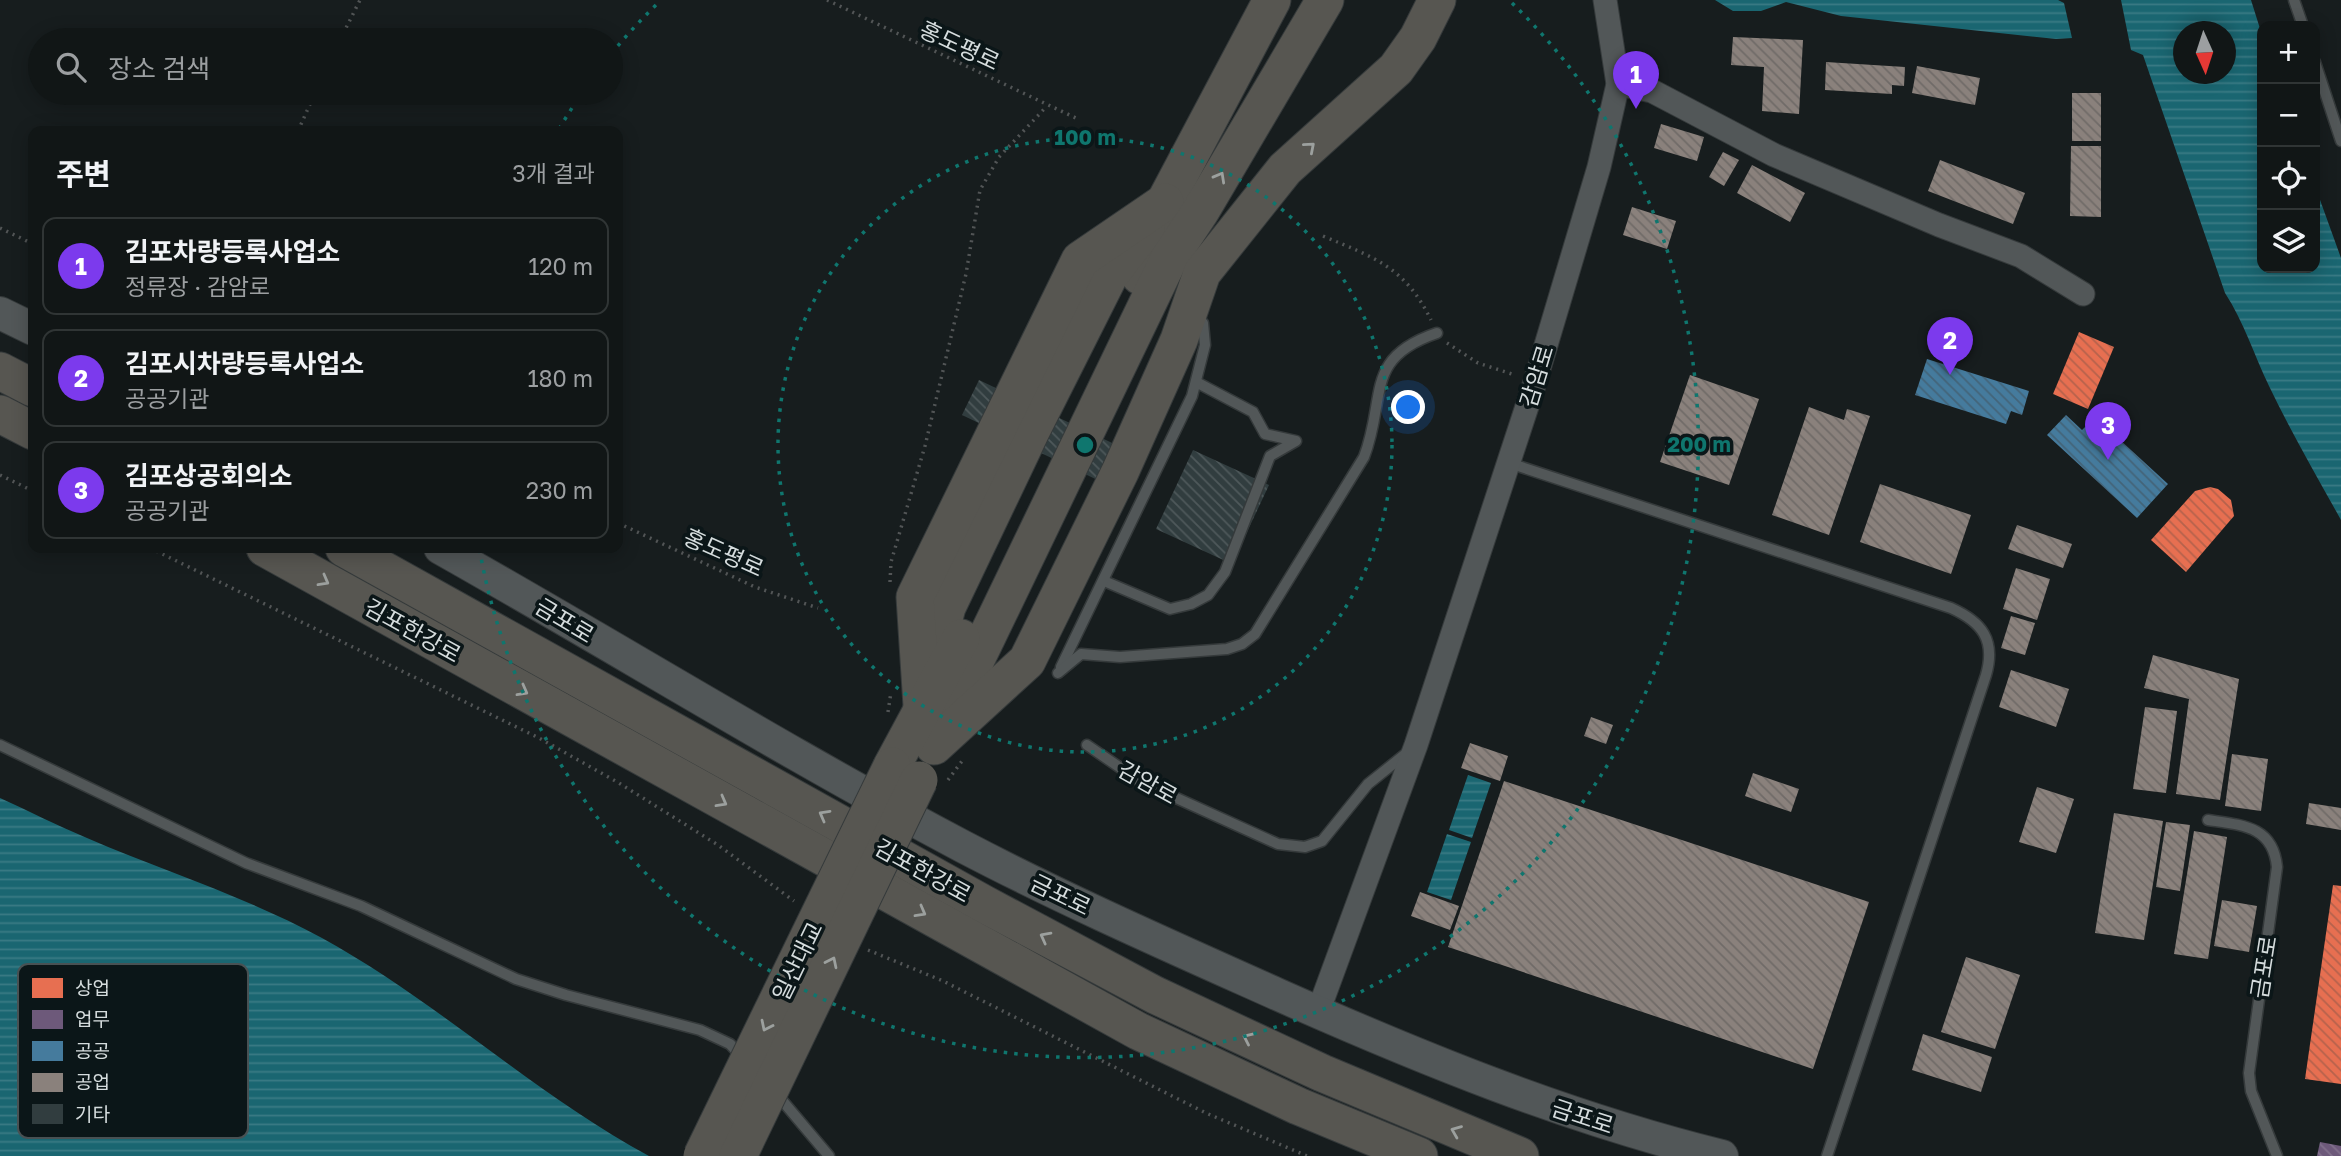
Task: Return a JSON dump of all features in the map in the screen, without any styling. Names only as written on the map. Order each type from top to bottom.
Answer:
[{"type":"highway","points":[[1219,96],[1251,0]]},
{"type":"highway","points":[[922,706],[974,617],[1058,448],[1153,248],[1165,202],[1272,0]]},
{"type":"highway","points":[[950,752],[1169,259],[1200,212],[1325,0]]},
{"type":"highway","points":[[950,752],[1027,661],[1120,472],[1179,341],[1202,273],[1285,169],[1396,69],[1419,38],[1437,0]]},
{"type":"highway","points":[[919,776],[922,706],[915,597],[1080,260],[1165,202]]},
{"type":"highway","points":[[919,776],[950,752],[1044,665],[1137,480],[1203,323],[1200,212]]},
{"type":"highway","points":[[0,371],[28,385]]},
{"type":"highway","points":[[0,414],[28,428]]},
{"type":"highway","name":"김포한강로","points":[[274,553],[1138,1031],[1298,1106],[1419,1156]]},
{"type":"highway","name":"김포한강로","points":[[353,553],[984,904],[1155,995],[1346,1083],[1520,1156]]},
{"type":"highway","name":"일산대교","points":[[702,1156],[919,776]]},
{"type":"highway","name":"일산대교","points":[[738,1156],[919,776]]},
{"type":"main road","points":[[0,313],[28,327]]},
{"type":"main road","name":"금포로","points":[[449,553],[688,693],[963,846],[1187,954],[1510,1092],[1593,1121],[1722,1156]]},
{"type":"street","name":"감암로","points":[[1318,1012],[1416,746],[1535,382],[1599,167],[1618,83],[1605,0]]},
{"type":"street","points":[[1618,83],[1652,91],[1728,133],[1807,170],[2021,256],[2084,295]]},
{"type":"lane","points":[[2294,0],[2301,21]]},
{"type":"lane","points":[[2320,77],[2341,141]]},
{"type":"lane","points":[[1203,323],[1205,345],[1196,382],[1104,581],[1058,673],[1082,653],[1120,657],[1227,649],[1242,644],[1255,634],[1364,457],[1371,440],[1377,396],[1388,365],[1396,353],[1413,341],[1437,333]]},
{"type":"lane","points":[[1104,581],[1170,609],[1191,604],[1208,595],[1225,572],[1270,456],[1296,441],[1265,434],[1253,412],[1196,382]]},
{"type":"lane","points":[[1508,463],[1951,608],[1969,616],[1986,634],[1990,653],[1986,675],[1827,1156]]},
{"type":"lane","points":[[0,745],[246,863],[361,906],[516,979],[716,1036],[730,1044],[830,1156]]},
{"type":"lane","name":"감암로","points":[[1087,745],[1141,782],[1279,844],[1305,847],[1322,841],[1368,784],[1416,746]]},
{"type":"lane","name":"금포로","points":[[2208,820],[2258,830],[2265,836],[2276,855],[2274,891],[2249,1073],[2251,1091],[2277,1156]]},
{"type":"path","points":[[346,28],[360,0]]},
{"type":"path","name":"홍도평로","points":[[827,0],[1078,119]]},
{"type":"path","points":[[300,126],[310,105]]},
{"type":"path","points":[[890,584],[891,562],[925,446],[966,274],[980,190],[999,157],[1047,106]]},
{"type":"path","points":[[0,228],[28,242]]},
{"type":"path","points":[[1323,236],[1369,255],[1409,282],[1421,297],[1437,333],[1455,351],[1478,363],[1535,382]]},
{"type":"path","points":[[0,475],[28,489]]},
{"type":"path","name":"홍도평로","points":[[623,525],[755,587],[818,608]]},
{"type":"path","points":[[160,553],[540,738],[619,783],[718,845],[801,906]]},
{"type":"path","points":[[886,724],[891,679]]},
{"type":"path","points":[[919,776],[950,752]]},
{"type":"path","points":[[867,950],[943,981],[1206,1113],[1307,1156]]},
{"type":"water","points":[[1715,0],[2058,0],[2064,3],[2072,38],[2056,39],[1841,16],[1786,2],[1761,11],[1733,11]]},
{"type":"water","points":[[2121,0],[2251,0],[2258,21],[2257,273],[2320,273],[2320,200],[2341,258],[2341,520],[2286,420],[2238,315],[2225,293],[2143,55],[2131,50]]},
{"type":"water","points":[[1468,775],[1491,783],[1472,838],[1449,830]]},
{"type":"water","points":[[0,798],[87,838],[236,897],[322,938],[405,990],[566,1105],[649,1156],[0,1156]]},
{"type":"water","points":[[1447,834],[1471,842],[1451,900],[1427,892]]},
{"type":"building: 상업","points":[[2079,332],[2114,347],[2088,409],[2053,394]]},
{"type":"building: 상업","points":[[2210,487],[2218,489],[2231,500],[2234,516],[2186,572],[2151,540],[2195,491]]},
{"type":"building: 상업","points":[[2333,885],[2341,886],[2341,1084],[2305,1079]]},
{"type":"building: 업무","points":[[2320,1142],[2341,1146],[2341,1156],[2317,1156]]},
{"type":"building: 공공","points":[[1927,359],[2029,391],[2022,415],[2011,411],[2006,424],[1915,395]]},
{"type":"building: 공공","points":[[2066,415],[2082,430],[2095,417],[2168,484],[2137,518],[2047,435]]},
{"type":"building: 공업","points":[[1733,37],[1803,40],[1799,114],[1762,111],[1764,67],[1731,65]]},
{"type":"building: 공업","points":[[1826,62],[1905,67],[1904,86],[1892,85],[1892,94],[1825,90]]},
{"type":"building: 공업","points":[[1917,66],[1980,78],[1975,105],[1912,93]]},
{"type":"building: 공업","points":[[2072,93],[2101,93],[2101,141],[2072,141]]},
{"type":"building: 공업","points":[[1661,124],[1704,137],[1697,161],[1654,148]]},
{"type":"building: 공업","points":[[2071,146],[2101,146],[2101,217],[2070,216]]},
{"type":"building: 공업","points":[[1723,152],[1739,160],[1724,186],[1709,177]]},
{"type":"building: 공업","points":[[1940,160],[2025,193],[2013,224],[1928,191]]},
{"type":"building: 공업","points":[[1752,165],[1805,193],[1790,222],[1737,193]]},
{"type":"building: 공업","points":[[1632,207],[1676,221],[1667,249],[1623,235]]},
{"type":"building: 공업","points":[[1690,375],[1759,399],[1729,485],[1660,462]]},
{"type":"building: 공업","points":[[1809,407],[1844,420],[1847,409],[1870,416],[1829,535],[1772,515]]},
{"type":"building: 공업","points":[[1880,484],[1971,515],[1951,574],[1860,542]]},
{"type":"building: 공업","points":[[2017,525],[2072,544],[2063,568],[2008,549]]},
{"type":"building: 공업","points":[[2016,568],[2050,579],[2037,620],[2003,609]]},
{"type":"building: 공업","points":[[2011,616],[2035,623],[2025,655],[2001,648]]},
{"type":"building: 공업","points":[[2153,655],[2239,679],[2220,800],[2176,794],[2189,699],[2144,688]]},
{"type":"building: 공업","points":[[2011,670],[2069,689],[2056,727],[1999,707]]},
{"type":"building: 공업","points":[[2145,707],[2177,711],[2166,793],[2133,789]]},
{"type":"building: 공업","points":[[1591,717],[1613,725],[1606,744],[1584,736]]},
{"type":"building: 공업","points":[[1470,743],[1508,756],[1500,781],[1461,768]]},
{"type":"building: 공업","points":[[2232,754],[2268,759],[2261,811],[2225,806]]},
{"type":"building: 공업","points":[[1753,773],[1799,789],[1791,812],[1745,796]]},
{"type":"building: 공업","points":[[1504,781],[1869,902],[1813,1069],[1448,947]]},
{"type":"building: 공업","points":[[2037,787],[2074,799],[2056,853],[2019,842]]},
{"type":"building: 공업","points":[[2309,803],[2341,808],[2341,830],[2306,824]]},
{"type":"building: 공업","points":[[2114,813],[2163,821],[2144,940],[2095,933]]},
{"type":"building: 공업","points":[[2166,822],[2190,825],[2180,891],[2156,887]]},
{"type":"building: 공업","points":[[2194,831],[2227,837],[2208,959],[2174,954]]},
{"type":"building: 공업","points":[[1420,892],[1459,906],[1450,930],[1411,916]]},
{"type":"building: 공업","points":[[2222,900],[2257,906],[2249,952],[2214,946]]},
{"type":"building: 공업","points":[[1966,957],[2020,975],[1995,1049],[1941,1032]]},
{"type":"building: 공업","points":[[1923,1034],[1992,1057],[1981,1092],[1912,1070]]},
{"type":"building: 기타","points":[[979,380],[1127,450],[1110,486],[962,415]]},
{"type":"building: 기타","points":[[1193,450],[1269,485],[1232,564],[1156,529]]},
{"type":"place","name":"김포차량등록사업소","points":[[1636,109]]},
{"type":"place","name":"김포시차량등록사업소","points":[[1950,375]]},
{"type":"place","name":"김포상공회의소","points":[[2108,460]]}]
